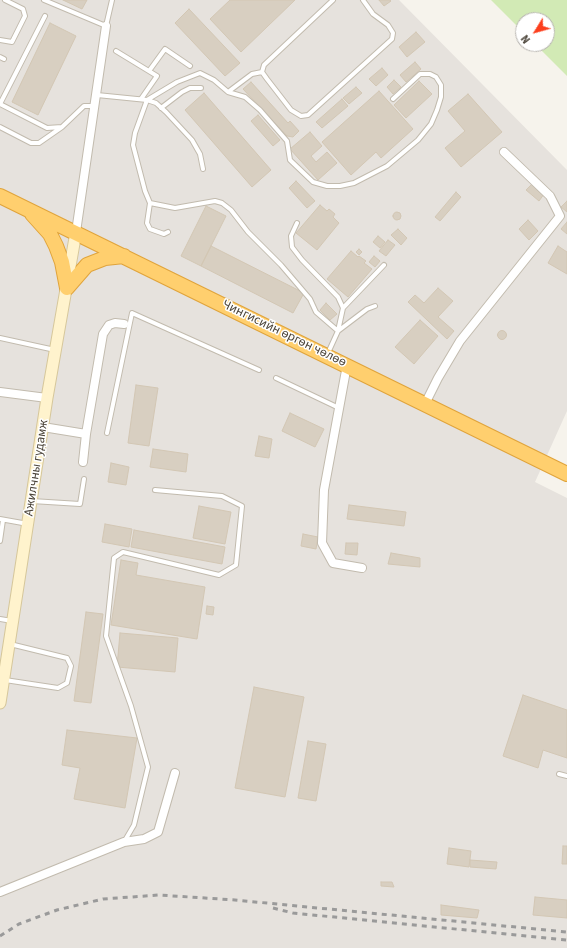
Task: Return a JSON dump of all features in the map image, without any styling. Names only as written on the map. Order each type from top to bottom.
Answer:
[{"type":"highway","name":"Чингисийн өргөн чөлөө","points":[[0,196],[567,474]]},
{"type":"highway","points":[[28,209],[50,234],[56,246],[62,262],[67,288]]},
{"type":"highway","points":[[67,288],[87,266],[105,258],[125,256]]},
{"type":"main road","name":"Ажилчны гудамж","points":[[0,703],[47,398],[76,232]]},
{"type":"street","points":[[76,232],[106,26]]},
{"type":"street","points":[[425,404],[438,378],[460,341],[560,216],[550,196],[504,152]]},
{"type":"street","points":[[83,462],[86,434],[103,334],[109,325],[115,323],[124,324]]},
{"type":"street","points":[[347,365],[324,490],[322,543],[333,563],[362,568]]},
{"type":"street","points":[[0,392],[47,398]]},
{"type":"street","points":[[43,427],[86,434]]},
{"type":"street","points":[[0,892],[124,842],[144,839],[158,832],[175,773]]},
{"type":"lane","points":[[0,40],[12,42],[25,16],[23,9],[5,0]]},
{"type":"lane","points":[[44,0],[106,26],[112,0]]},
{"type":"lane","points":[[262,72],[264,66],[333,0]]},
{"type":"lane","points":[[262,72],[291,110],[301,116],[308,115],[392,39],[393,34],[388,25],[373,14],[363,0]]},
{"type":"lane","points":[[45,16],[0,104],[47,128],[62,127]]},
{"type":"lane","points":[[149,71],[165,49],[190,66]]},
{"type":"lane","points":[[116,51],[157,76],[141,99]]},
{"type":"lane","points":[[228,92],[252,74],[262,72]]},
{"type":"lane","points":[[168,232],[164,234],[150,229],[147,223],[150,203],[145,191],[133,145],[135,133],[146,100],[178,82],[200,73],[214,80],[228,92],[244,97],[260,110],[287,141],[290,160],[313,182],[327,186],[340,186],[360,179],[387,166],[418,140],[431,124],[441,97],[442,85],[436,77],[430,74],[420,74],[393,99]]},
{"type":"lane","points":[[161,108],[182,92],[190,88],[201,88]]},
{"type":"lane","points":[[97,95],[141,99],[156,103],[192,140],[200,154],[203,169]]},
{"type":"lane","points":[[0,127],[31,143],[39,143],[62,127],[84,106],[95,106]]},
{"type":"lane","points":[[150,203],[175,208],[215,201],[222,203],[231,210],[248,232],[281,265],[310,299],[316,312],[338,331]]},
{"type":"lane","points":[[297,223],[291,236],[292,247],[302,260],[338,296],[343,308]]},
{"type":"lane","points":[[327,355],[338,331],[343,308],[384,265]]},
{"type":"lane","points":[[338,331],[367,309],[375,306]]},
{"type":"lane","points":[[107,433],[132,313],[259,370]]},
{"type":"lane","points":[[0,338],[56,350]]},
{"type":"lane","points":[[276,378],[339,408]]},
{"type":"lane","points":[[31,501],[80,504],[84,480]]},
{"type":"lane","points":[[124,842],[134,825],[148,767],[131,706],[106,636],[114,558],[122,552],[219,575],[236,565],[242,506],[222,496],[155,490]]},
{"type":"lane","points":[[0,541],[2,519],[28,524]]},
{"type":"lane","points":[[0,619],[13,621]]},
{"type":"lane","points":[[4,680],[58,688],[67,683],[71,666],[67,658],[9,644]]},
{"type":"lane","points":[[559,774],[567,776]]},
{"type":"shaded area","points":[[0,0],[399,0],[567,170],[567,411],[535,482],[567,498],[567,948],[0,948]]},
{"type":"green space","points":[[491,0],[567,0],[567,76],[543,52],[555,52],[555,12],[515,12],[515,24]]},
{"type":"building","points":[[63,0],[87,0],[82,9]]},
{"type":"building","points":[[230,0],[295,0],[241,52],[210,19]]},
{"type":"building","points":[[379,0],[390,0],[391,1],[384,6]]},
{"type":"building","points":[[189,9],[240,63],[225,76],[175,23]]},
{"type":"building","points":[[50,23],[76,36],[38,115],[12,102]]},
{"type":"building","points":[[416,32],[425,42],[407,57],[399,47]]},
{"type":"building","points":[[415,62],[421,69],[406,82],[400,75]]},
{"type":"building","points":[[382,68],[388,75],[376,86],[369,79]]},
{"type":"building","points":[[394,80],[401,87],[393,94],[387,87]]},
{"type":"building","points":[[419,81],[432,94],[406,118],[394,105]]},
{"type":"building","points":[[251,82],[288,123],[290,121],[299,131],[293,137],[287,136],[243,89]]},
{"type":"building","points":[[356,87],[362,93],[349,104],[343,98]]},
{"type":"building","points":[[379,91],[413,129],[381,158],[376,152],[351,175],[322,142]]},
{"type":"building","points":[[204,93],[271,170],[252,187],[185,110]]},
{"type":"building","points":[[468,94],[502,132],[461,167],[445,148],[465,131],[448,111]]},
{"type":"building","points":[[342,99],[348,106],[322,128],[316,122]]},
{"type":"building","points":[[258,115],[280,140],[273,146],[251,121]]},
{"type":"building","points":[[310,132],[322,146],[311,156],[316,162],[327,152],[337,163],[318,180],[290,149]]},
{"type":"building","points":[[296,181],[315,201],[307,208],[289,188]]},
{"type":"building","points":[[532,184],[544,194],[539,201],[526,190]]},
{"type":"building","points":[[456,192],[461,197],[440,221],[435,217]]},
{"type":"building","points":[[567,201],[567,212],[561,207]]},
{"type":"building","points":[[320,205],[327,211],[329,209],[335,214],[333,217],[339,223],[317,250],[296,233]]},
{"type":"building","points":[[206,206],[226,216],[201,266],[181,256]]},
{"type":"building","points":[[395,212],[399,212],[401,216],[399,220],[395,220],[393,218],[393,214]]},
{"type":"building","points":[[528,220],[538,231],[529,240],[519,229]]},
{"type":"building","points":[[567,222],[567,234],[561,229]]},
{"type":"building","points":[[398,229],[407,238],[401,245],[391,235]]},
{"type":"building","points":[[378,236],[385,242],[380,248],[373,242]]},
{"type":"building","points":[[388,240],[395,245],[386,256],[379,251]]},
{"type":"building","points":[[211,246],[304,293],[293,313],[201,266]]},
{"type":"building","points":[[558,246],[567,252],[567,274],[548,263]]},
{"type":"building","points":[[359,249],[362,252],[359,255],[356,252]]},
{"type":"building","points":[[351,251],[366,261],[364,263],[372,269],[348,297],[327,279]]},
{"type":"building","points":[[374,256],[380,261],[375,267],[369,262]]},
{"type":"building","points":[[438,288],[453,301],[438,317],[454,331],[447,339],[408,302],[415,295],[424,303]]},
{"type":"building","points":[[326,303],[337,314],[330,320],[320,310]]},
{"type":"building","points":[[420,320],[438,336],[414,364],[395,347]]},
{"type":"building","points":[[502,330],[507,335],[502,340],[497,335]]},
{"type":"building","points":[[136,385],[158,388],[149,446],[128,443]]},
{"type":"building","points":[[290,413],[324,429],[315,447],[282,431]]},
{"type":"building","points":[[259,436],[272,439],[269,458],[255,456]]},
{"type":"building","points":[[153,449],[188,454],[186,472],[150,467]]},
{"type":"building","points":[[111,463],[129,467],[126,485],[108,482]]},
{"type":"building","points":[[349,505],[406,512],[404,526],[347,519]]},
{"type":"building","points":[[199,506],[231,512],[225,544],[193,538]]},
{"type":"building","points":[[105,524],[132,529],[129,547],[102,542]]},
{"type":"building","points":[[134,530],[225,547],[222,564],[131,547]]},
{"type":"building","points":[[303,534],[318,537],[316,549],[301,546]]},
{"type":"building","points":[[346,543],[358,543],[357,555],[345,554]]},
{"type":"building","points":[[391,553],[420,558],[420,567],[388,564]]},
{"type":"building","points":[[121,560],[138,563],[136,575],[205,587],[197,639],[111,625]]},
{"type":"building","points":[[207,606],[214,607],[213,615],[206,614]]},
{"type":"building","points":[[86,612],[103,614],[91,703],[74,701]]},
{"type":"building","points":[[120,633],[178,638],[175,672],[117,667]]},
{"type":"building","points":[[254,687],[304,697],[285,797],[235,788]]},
{"type":"building","points":[[523,695],[567,710],[567,758],[543,750],[538,768],[503,756]]},
{"type":"building","points":[[67,730],[137,738],[125,808],[74,799],[80,768],[62,765]]},
{"type":"building","points":[[308,741],[326,744],[316,801],[298,798]]},
{"type":"building","points":[[563,846],[567,846],[567,864],[562,864]]},
{"type":"building","points":[[449,848],[471,851],[469,867],[447,864]]},
{"type":"building","points":[[470,860],[497,862],[496,869],[470,867]]},
{"type":"building","points":[[381,882],[392,882],[394,887],[381,886]]},
{"type":"building","points":[[535,897],[567,900],[567,918],[533,915]]},
{"type":"building","points":[[441,905],[479,910],[477,918],[441,915]]},
{"type":"railway","points":[[0,936],[19,924],[57,910],[103,899],[159,895],[235,900],[567,932]]},
{"type":"railway","points":[[273,908],[293,913],[567,940]]}]
